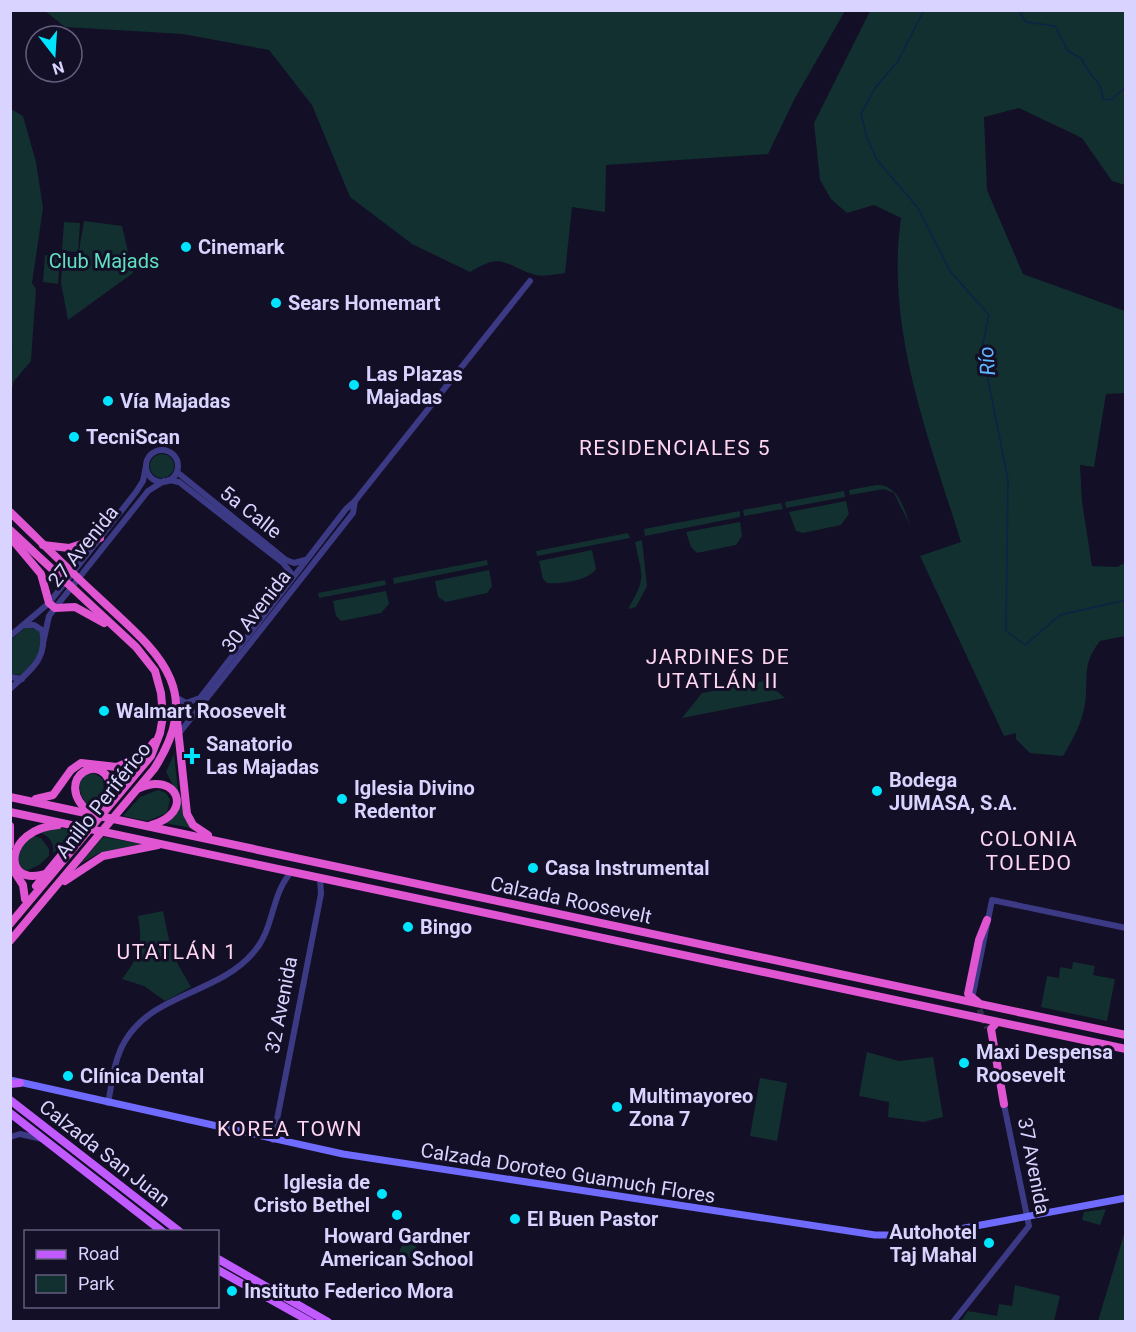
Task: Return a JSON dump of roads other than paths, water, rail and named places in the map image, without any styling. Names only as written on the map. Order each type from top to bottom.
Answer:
[{"type":"highway","name":"Anillo Periférico","points":[[10,941],[160,760],[169,741],[176,707],[168,674],[154,650],[11,512]]},
{"type":"highway","name":"Anillo Periférico","points":[[10,530],[136,647],[155,671],[163,705],[160,733],[151,756],[106,805],[13,920]]},
{"type":"highway","points":[[10,537],[41,574],[52,605],[75,607],[115,629]]},
{"type":"highway","points":[[43,545],[69,548],[100,538]]},
{"type":"highway","points":[[176,707],[177,737],[188,818],[198,830],[223,842]]},
{"type":"highway","points":[[106,805],[112,793],[160,733]]},
{"type":"highway","points":[[23,799],[41,799],[53,795],[71,770],[81,763],[121,766],[148,750]]},
{"type":"highway","points":[[92,814],[77,797],[75,783],[80,774],[88,769],[102,771],[110,780],[112,793]]},
{"type":"highway","points":[[134,792],[148,784],[158,783],[169,787],[176,795],[177,804],[172,816],[148,826]]},
{"type":"highway","name":"Calzada Roosevelt","points":[[10,797],[1125,1035]]},
{"type":"highway","name":"Calzada Roosevelt","points":[[10,812],[1125,1049]]},
{"type":"highway","points":[[10,826],[10,845]]},
{"type":"highway","points":[[46,873],[29,876],[20,870],[14,856],[18,844],[29,833],[43,827],[76,826]]},
{"type":"highway","points":[[13,920],[25,899],[77,840]]},
{"type":"highway","points":[[56,886],[103,856],[164,844]]},
{"type":"highway","points":[[10,864],[23,885],[25,899]]},
{"type":"highway","points":[[515,920],[518,905]]},
{"type":"highway","points":[[985,1005],[972,999],[968,994],[979,940],[987,920]]},
{"type":"highway","points":[[710,961],[733,961],[738,953]]},
{"type":"highway","points":[[863,979],[872,996]]},
{"type":"highway","points":[[997,1022],[992,1029],[1004,1104]]},
{"type":"main road","points":[[10,1082],[20,1083]]},
{"type":"main road","name":"Calzada Doroteo Guamuch Flores","points":[[20,1083],[273,1140],[443,1171],[875,1235],[927,1235],[1125,1198]]},
{"type":"main road","name":"Calzada San Juan","points":[[10,1100],[177,1230]]},
{"type":"main road","name":"Calzada San Juan","points":[[10,1113],[161,1230]]},
{"type":"main road","points":[[219,1259],[310,1318]]},
{"type":"main road","points":[[219,1270],[310,1318],[328,1322]]},
{"type":"street","name":"30 Avenida","points":[[175,697],[186,703],[200,698],[346,509],[355,501],[530,281]]},
{"type":"street","points":[[165,450],[175,457],[177,472],[167,480],[152,477],[146,466],[152,454],[165,450]]},
{"type":"street","name":"27 Avenida","points":[[23,679],[37,664],[55,595],[136,492],[143,481],[146,466]]},
{"type":"street","name":"5a Calle","points":[[177,472],[286,560],[300,562],[310,555]]},
{"type":"street","name":"5a Calle","points":[[167,480],[179,482],[283,563],[291,573],[289,583]]},
{"type":"street","name":"27 Avenida","points":[[10,636],[61,600],[148,490],[167,480]]},
{"type":"street","name":"30 Avenida","points":[[177,737],[353,513],[355,501]]},
{"type":"street","points":[[346,509],[353,513]]},
{"type":"street","points":[[24,625],[40,627],[43,643]]},
{"type":"street","points":[[10,677],[23,679]]},
{"type":"street","points":[[10,689],[23,679]]},
{"type":"street","points":[[108,1103],[124,1041],[136,1027],[162,1006],[229,974],[250,956],[266,934],[278,891],[292,871]]},
{"type":"street","name":"32 Avenida","points":[[273,1140],[321,894],[320,877]]},
{"type":"street","points":[[973,994],[992,900],[1125,928]]},
{"type":"street","name":"37 Avenida","points":[[953,1322],[1029,1229],[987,1028]]},
{"type":"street","points":[[10,1137],[27,1135],[49,1144]]},
{"type":"waterway","name":"Río","points":[[924,10],[898,61],[875,88],[861,114],[867,138],[877,160],[918,208],[950,271],[989,315],[982,349],[1008,480],[1006,631],[1025,645],[1060,615],[1126,600]]},
{"type":"waterway","points":[[1018,10],[1026,22],[1055,26],[1068,51],[1082,59],[1097,82],[1103,100],[1112,99],[1126,87]]},
{"type":"waterway","points":[[10,332],[12,353]]},
{"type":"tunnel","points":[[976,1001],[987,1028]]},
{"type":"place","name":"Cinemark","points":[[186,247]]},
{"type":"place","name":"Sears Homemart","points":[[276,303]]},
{"type":"place","name":"Las Plazas Majadas","points":[[354,385]]},
{"type":"place","name":"Vía Majadas","points":[[108,401]]},
{"type":"place","name":"TecniScan","points":[[74,437]]},
{"type":"place","name":"Walmart Roosevelt","points":[[104,711]]},
{"type":"place","name":"Sanatorio Las Majadas","points":[[192,756]]},
{"type":"place","name":"Bodega JUMASA, S.A.","points":[[877,791]]},
{"type":"place","name":"Iglesia Divino Redentor","points":[[342,799]]},
{"type":"place","name":"Casa Instrumental","points":[[533,868]]},
{"type":"place","name":"Bingo","points":[[408,927]]},
{"type":"place","name":"Maxi Despensa Roosevelt","points":[[964,1063]]},
{"type":"place","name":"Clínica Dental","points":[[68,1076]]},
{"type":"place","name":"Multimayoreo Zona 7","points":[[617,1107]]},
{"type":"place","name":"Iglesia de Cristo Bethel","points":[[382,1194]]},
{"type":"place","name":"Howard Gardner American School","points":[[397,1215]]},
{"type":"place","name":"El Buen Pastor","points":[[515,1219]]},
{"type":"place","name":"Autohotel Taj Mahal","points":[[989,1243]]},
{"type":"place","name":"Instituto Federico Mora","points":[[232,1291]]},
{"type":"district","name":"RESIDENCIALES 5","points":[[675,448]]},
{"type":"district","name":"JARDINES DE UTATLÁN II","points":[[718,669]]},
{"type":"district","name":"COLONIA TOLEDO","points":[[1029,851]]},
{"type":"district","name":"UTATLÁN 1","points":[[177,952]]},
{"type":"district","name":"KOREA TOWN","points":[[290,1129]]},
{"type":"park label","name":"Club Majads","points":[[104,261]]}]
